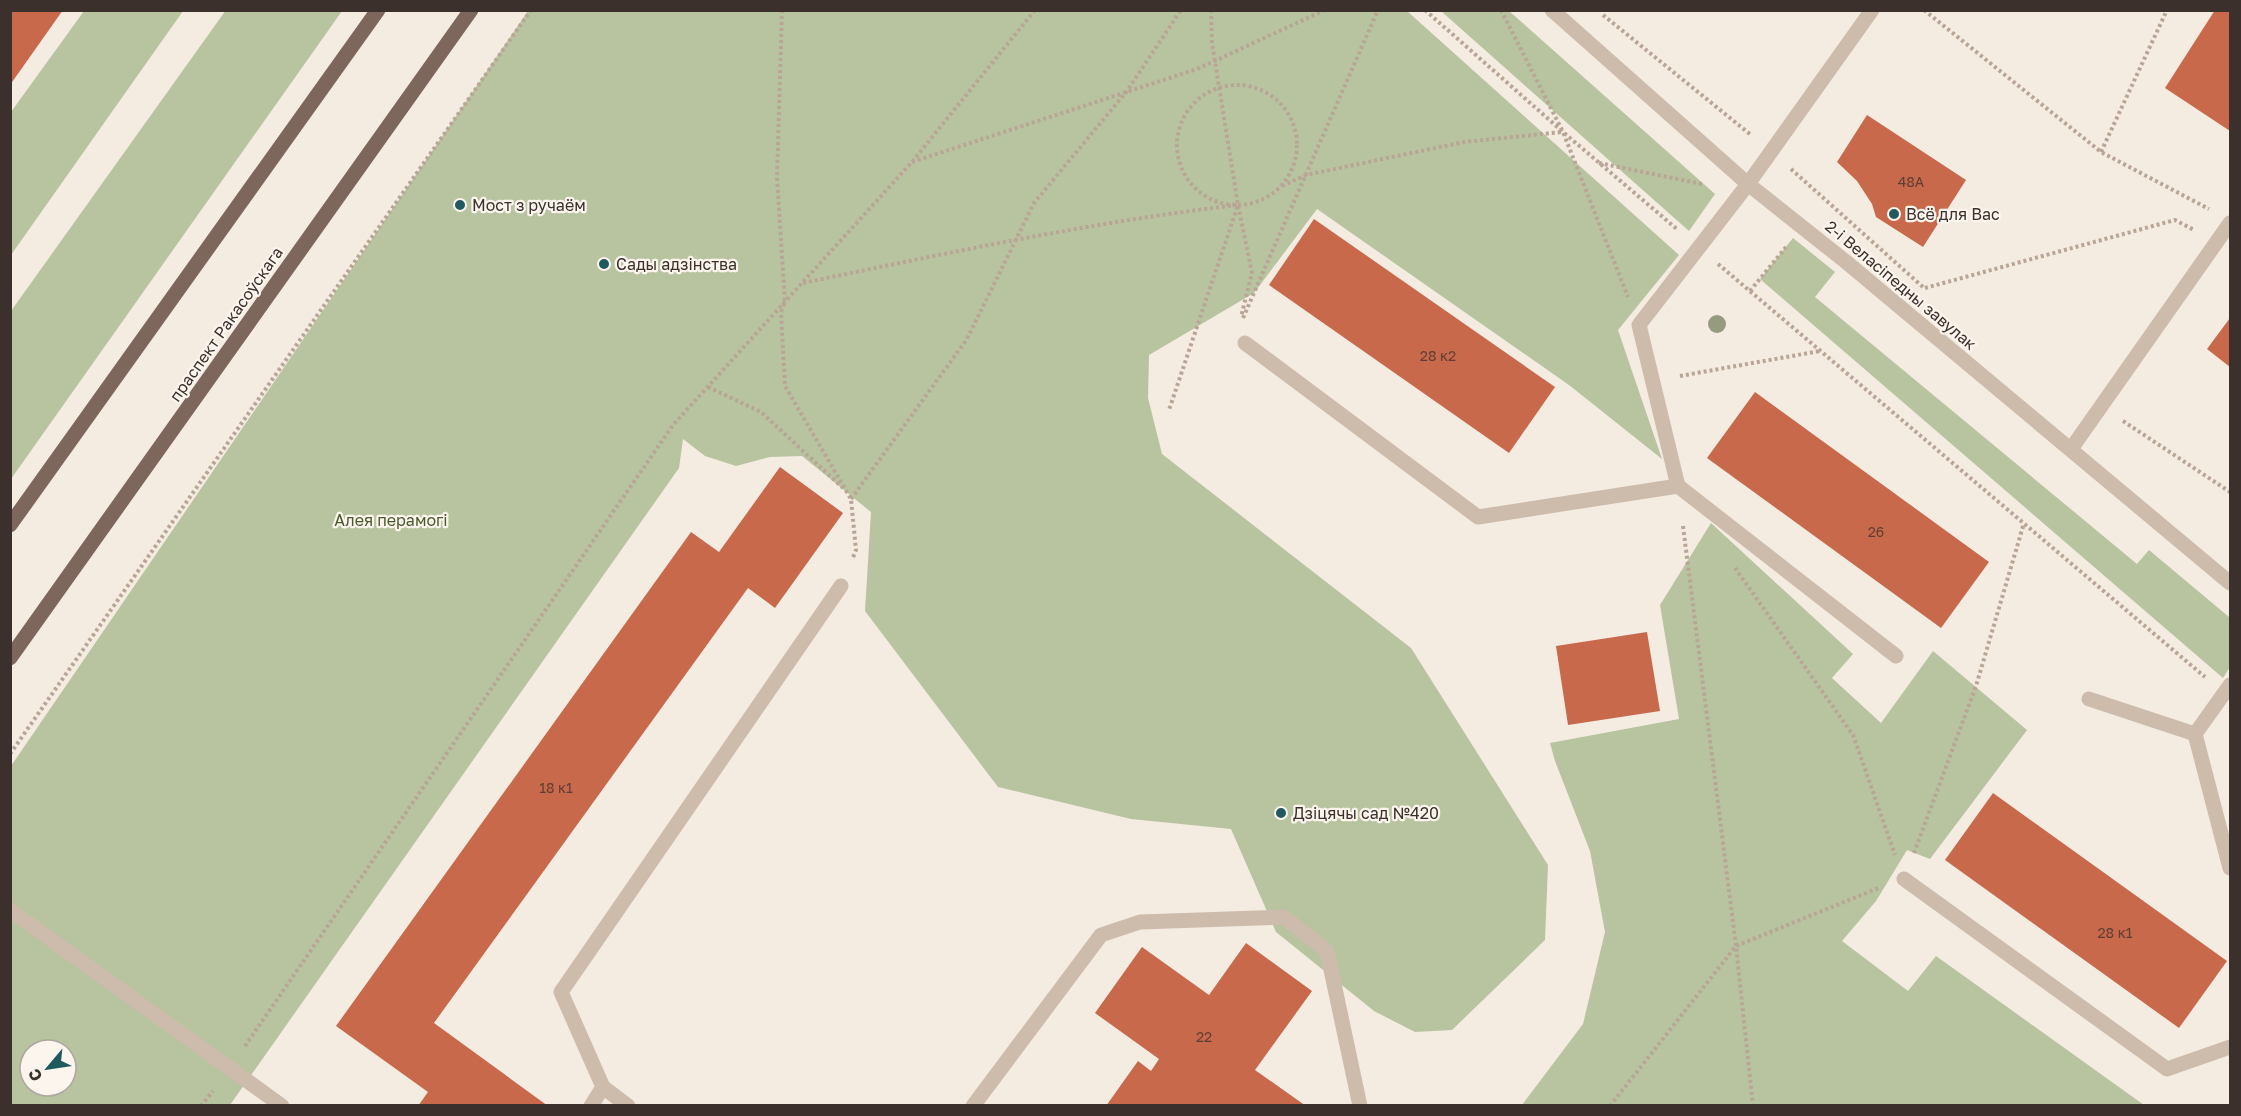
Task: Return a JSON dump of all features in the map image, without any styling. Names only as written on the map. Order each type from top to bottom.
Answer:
[{"type":"main road","points":[[10,525],[378,10]]},
{"type":"main road","name":"праспект Ракасоўскага","points":[[10,658],[471,10]]},
{"type":"street","points":[[1872,10],[1748,184],[1639,325],[1678,486],[1896,656]]},
{"type":"street","name":"2-і Веласіпедны завулак","points":[[1562,14],[1748,184],[2071,449],[2230,583]]},
{"type":"street","points":[[2071,449],[2230,224]]},
{"type":"street","points":[[1245,343],[1478,517],[1678,486]]},
{"type":"street","points":[[628,1106],[603,1087],[561,992],[841,586]]},
{"type":"street","points":[[2195,734],[2227,689]]},
{"type":"street","points":[[2089,699],[2195,734]]},
{"type":"street","points":[[2195,734],[2230,867]]},
{"type":"street","points":[[1904,879],[2167,1069],[2230,1047]]},
{"type":"street","points":[[10,910],[282,1106]]},
{"type":"street","points":[[973,1106],[1101,935],[1140,922],[1284,917],[1327,951],[1360,1106]]},
{"type":"street","points":[[591,1106],[603,1087]]},
{"type":"path","points":[[10,754],[531,10]]},
{"type":"path","points":[[782,10],[777,178],[784,302],[782,312],[785,386],[851,499],[856,550],[841,586]]},
{"type":"path","points":[[201,1106],[230,1068],[673,425],[912,162],[1035,10]]},
{"type":"path","points":[[851,499],[967,339],[1034,203],[1127,90],[1181,10]]},
{"type":"path","points":[[1211,10],[1212,43],[1238,205],[1252,273],[1239,327],[1378,10]]},
{"type":"path","points":[[912,162],[1197,69],[1325,10]]},
{"type":"path","points":[[1425,10],[1563,132],[2024,524],[2227,689]]},
{"type":"path","points":[[1501,10],[1563,132],[1639,325]]},
{"type":"path","points":[[1924,10],[2101,152],[2211,210]]},
{"type":"path","points":[[2101,152],[2167,10]]},
{"type":"path","points":[[1238,205],[1219,202],[1202,193],[1188,180],[1180,163],[1177,144],[1180,125],[1189,109],[1203,95],[1220,87],[1240,84],[1259,89],[1276,99],[1289,114],[1296,132],[1297,152],[1291,171],[1280,187]]},
{"type":"path","points":[[802,283],[1016,239],[1159,214],[1238,205],[1260,200],[1280,187],[1306,175],[1464,142],[1563,132]]},
{"type":"path","points":[[1599,162],[1702,184]]},
{"type":"path","points":[[1169,410],[1238,205]]},
{"type":"path","points":[[1925,288],[2175,220],[2197,232]]},
{"type":"path","points":[[1653,381],[1821,351]]},
{"type":"path","points":[[708,387],[761,412],[847,492]]},
{"type":"path","points":[[2100,406],[2230,492]]},
{"type":"path","points":[[1678,486],[1754,1106]]},
{"type":"path","points":[[1904,879],[1976,686],[2024,524]]},
{"type":"path","points":[[1731,563],[1853,735],[1904,879]]},
{"type":"path","points":[[1610,1106],[1736,946],[1861,894]]},
{"type":"green space","points":[[226,10],[342,11],[11,479],[11,311]]},
{"type":"green space","points":[[84,11],[183,11],[11,255],[11,112]]},
{"type":"green space","name":"Алея перамогі","points":[[528,11],[1407,11],[1679,255],[1618,330],[1662,459],[1569,385],[1317,209],[1254,293],[1149,355],[1148,398],[1162,454],[1411,648],[1548,865],[1545,940],[1452,1030],[1415,1032],[1374,1011],[1276,932],[1231,829],[1131,819],[998,787],[865,611],[871,512],[802,456],[770,457],[736,466],[705,456],[683,439],[679,468],[230,1105],[11,1106],[11,766]]},
{"type":"green space","points":[[1441,11],[1509,11],[1715,194],[1689,231]]},
{"type":"green space","points":[[1793,238],[1835,272],[1815,297],[2137,564],[2149,550],[2229,617],[2230,667],[2223,678],[1760,279]]},
{"type":"green space","points":[[1711,523],[1853,654],[1832,678],[1881,723],[1933,651],[2027,730],[1930,859],[1907,850],[1876,901],[1842,941],[1908,991],[1936,956],[2144,1105],[1522,1105],[1583,1024],[1605,932],[1590,851],[1550,743],[1679,719],[1660,605]]},
{"type":"building","points":[[10,10],[63,10],[10,85]]},
{"type":"building","points":[[2215,10],[2230,10],[2230,131],[2165,88]]},
{"type":"building","points":[[1867,115],[1966,180],[1923,247],[1876,217],[1872,204],[1857,181],[1837,162]]},
{"type":"building","points":[[1314,219],[1555,387],[1509,453],[1269,285]]},
{"type":"building","points":[[2230,318],[2230,367],[2207,349]]},
{"type":"building","points":[[1755,392],[1989,562],[1941,628],[1707,458]]},
{"type":"building","points":[[780,467],[843,513],[775,608],[748,588],[434,1023],[548,1106],[418,1106],[428,1092],[336,1026],[691,532],[719,552]]},
{"type":"building","points":[[1647,632],[1660,711],[1568,725],[1556,646]]},
{"type":"building","points":[[1993,793],[2227,961],[2179,1028],[1945,860]]},
{"type":"building","points":[[1246,943],[1312,991],[1255,1070],[1306,1106],[1106,1106],[1138,1061],[1151,1071],[1159,1059],[1095,1013],[1142,947],[1209,995]]},
{"type":"place","name":"Мост з ручаём","points":[[460,205]]},
{"type":"place","name":"Всё для Вас","points":[[1894,214]]},
{"type":"place","name":"Сады адзінства","points":[[604,264]]},
{"type":"place","name":"Дзіцячы сад №420","points":[[1281,813]]}]
